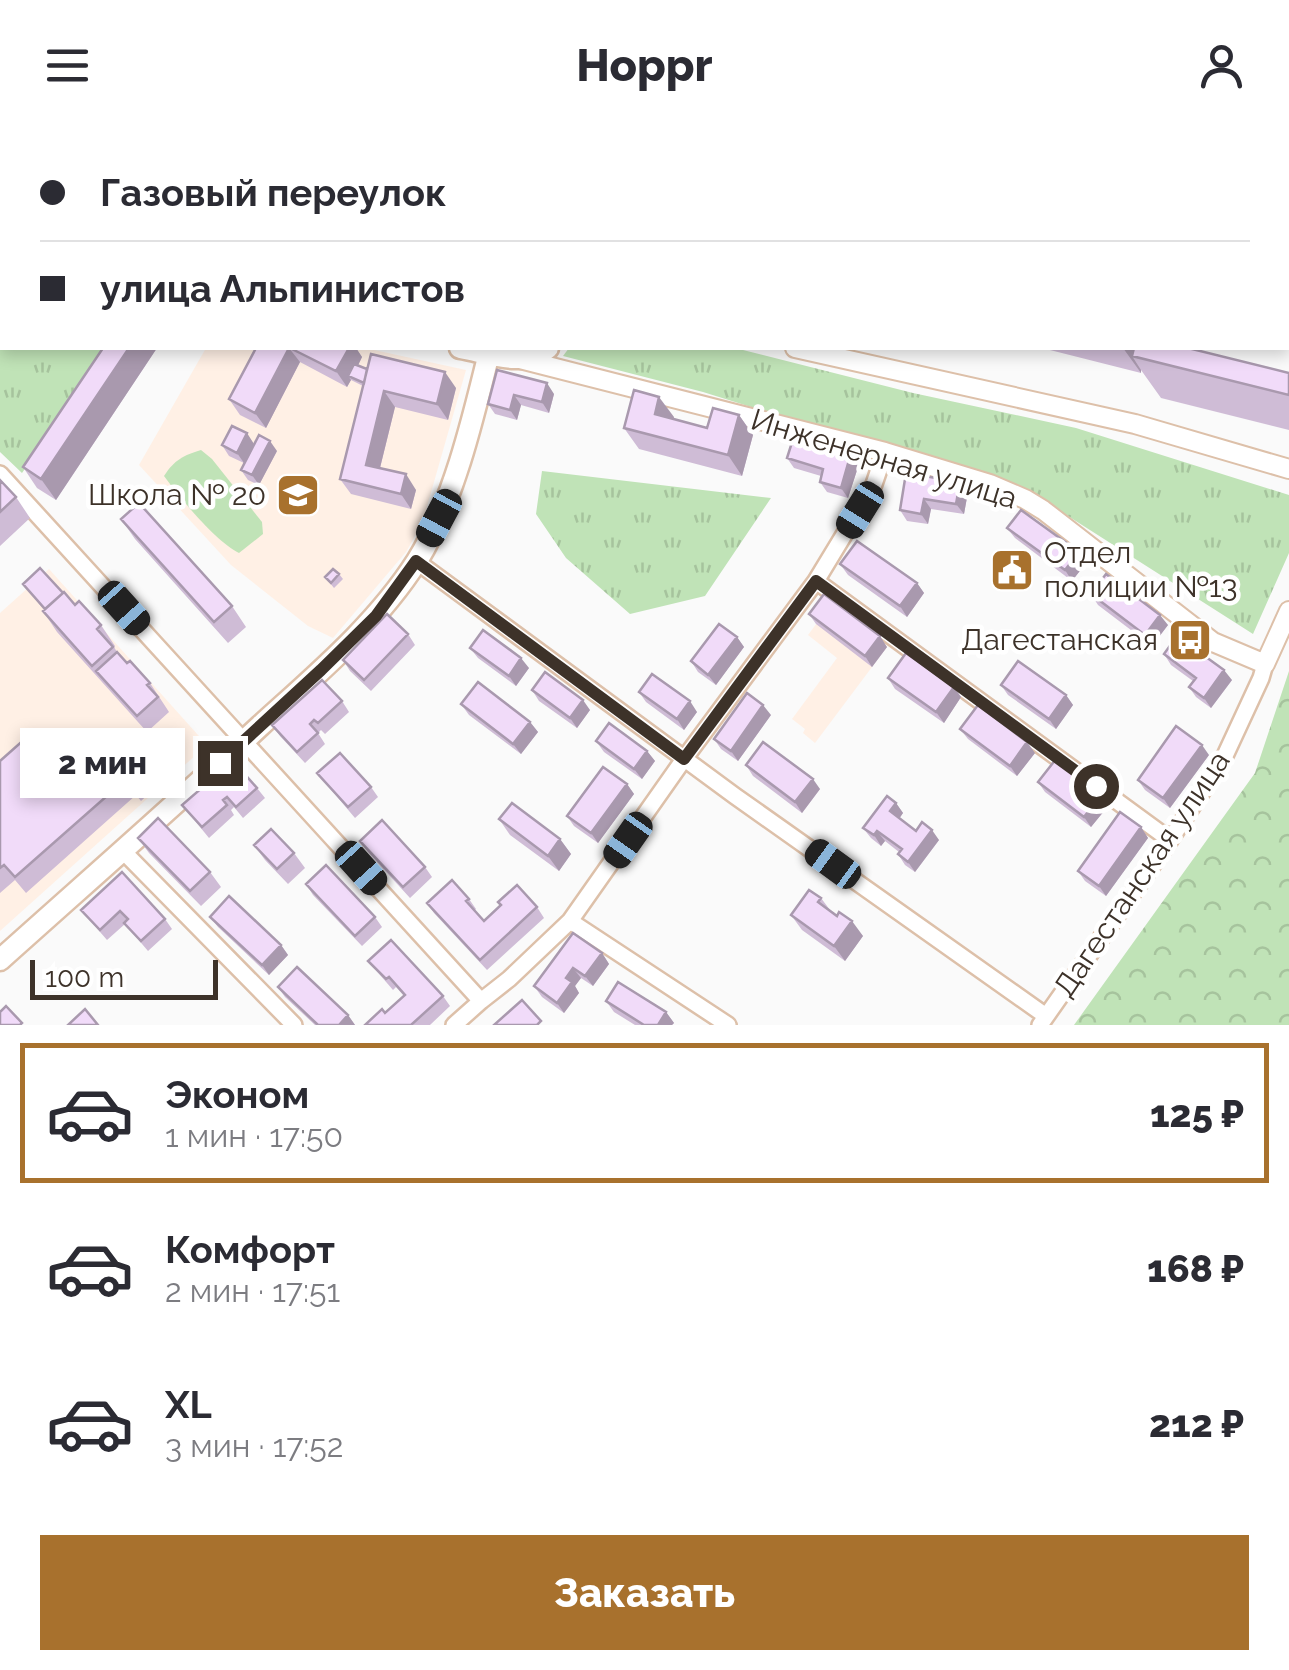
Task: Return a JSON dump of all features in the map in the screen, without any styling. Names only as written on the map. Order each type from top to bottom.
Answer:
[{"type":"main road","name":"Инженерная улица","points":[[472,350],[519,359]]},
{"type":"main road","points":[[519,359],[545,350]]},
{"type":"main road","points":[[0,960],[244,742],[376,616],[416,561],[439,518],[464,446],[489,353]]},
{"type":"street","points":[[805,350],[1135,424],[1289,469]]},
{"type":"street","name":"Инженерная улица","points":[[519,359],[886,452],[990,484],[1043,510],[1213,642],[1264,664]]},
{"type":"street","points":[[454,1025],[509,980],[570,921],[816,581],[873,487],[886,452]]},
{"type":"street","points":[[0,474],[481,1000]]},
{"type":"street","points":[[416,561],[1043,1020]]},
{"type":"street","points":[[816,581],[1170,840]]},
{"type":"street","name":"Дагестанская улица","points":[[1043,1020],[1223,760],[1289,612]]},
{"type":"street","points":[[122,850],[294,1025]]},
{"type":"street","points":[[570,921],[728,1025]]},
{"type":"shaded area","name":"Школа № 20","points":[[205,350],[374,350],[466,370],[422,524],[406,552],[333,638],[308,626],[231,565],[139,465]]},
{"type":"shaded area","points":[[49,569],[207,745],[0,931],[0,613]]},
{"type":"shaded area","points":[[831,604],[887,647],[815,743],[792,719],[837,658],[808,635]]},
{"type":"green space","points":[[0,350],[107,350],[22,473],[0,452]]},
{"type":"green space","points":[[568,350],[743,350],[913,393],[1076,428],[1289,495],[1289,553],[1253,634],[1035,495],[703,392],[563,356]]},
{"type":"green space","points":[[201,450],[262,522],[263,534],[239,553],[209,529],[164,476],[180,459]]},
{"type":"green space","points":[[542,471],[771,498],[705,596],[630,614],[566,558],[536,514]]},
{"type":"green space","points":[[1289,671],[1289,1025],[1074,1025],[1255,773]]},
{"type":"building","points":[[102,350],[128,350],[41,479],[23,467]]},
{"type":"building","points":[[255,350],[288,350],[255,413],[229,399]]},
{"type":"building","points":[[294,350],[348,350],[336,371]]},
{"type":"building","points":[[1134,350],[1196,350],[1289,373],[1289,395],[1132,356]]},
{"type":"building","points":[[371,354],[445,372],[437,404],[384,391],[366,465],[406,474],[401,494],[340,479]]},
{"type":"building","points":[[354,364],[367,369],[364,383],[348,376]]},
{"type":"building","points":[[497,370],[547,383],[542,402],[514,395],[510,410],[488,404]]},
{"type":"building","points":[[634,390],[659,397],[655,414],[707,428],[713,408],[739,415],[728,455],[624,428]]},
{"type":"building","points":[[232,426],[247,433],[237,453],[222,445]]},
{"type":"building","points":[[259,435],[270,441],[252,475],[241,470]]},
{"type":"building","points":[[794,436],[851,453],[841,488],[820,482],[823,469],[787,458]]},
{"type":"building","points":[[906,473],[960,482],[956,504],[924,499],[921,514],[900,510]]},
{"type":"building","points":[[0,480],[16,497],[0,512]]},
{"type":"building","points":[[139,503],[232,606],[214,622],[121,519]]},
{"type":"building","points":[[1021,510],[1079,552],[1065,570],[1007,528]]},
{"type":"building","points":[[857,541],[917,583],[900,606],[840,564]]},
{"type":"building","points":[[40,568],[63,593],[45,609],[23,584]]},
{"type":"building","points":[[333,569],[339,574],[331,583],[325,577]]},
{"type":"building","points":[[1106,574],[1160,615],[1145,635],[1091,594]]},
{"type":"building","points":[[64,592],[75,605],[79,601],[101,625],[97,629],[113,647],[92,666],[43,611]]},
{"type":"building","points":[[824,594],[880,636],[865,656],[809,614]]},
{"type":"building","points":[[387,614],[408,634],[364,680],[343,660]]},
{"type":"building","points":[[719,624],[737,637],[708,675],[691,661]]},
{"type":"building","points":[[483,630],[521,658],[509,676],[470,648]]},
{"type":"building","points":[[1177,636],[1224,670],[1204,698],[1189,687],[1196,678],[1164,654]]},
{"type":"building","points":[[117,652],[127,663],[130,661],[158,697],[137,716],[96,671]]},
{"type":"building","points":[[906,653],[954,687],[936,712],[888,678]]},
{"type":"building","points":[[1018,661],[1066,695],[1049,719],[1001,685]]},
{"type":"building","points":[[545,672],[583,700],[570,718],[532,690]]},
{"type":"building","points":[[652,674],[690,701],[677,719],[639,692]]},
{"type":"building","points":[[322,680],[342,701],[318,723],[314,720],[310,724],[318,733],[297,752],[272,725]]},
{"type":"building","points":[[478,682],[530,722],[513,744],[461,704]]},
{"type":"building","points":[[747,693],[763,705],[731,751],[714,739]]},
{"type":"building","points":[[978,705],[1027,742],[1010,766],[960,729]]},
{"type":"building","points":[[609,723],[647,751],[634,769],[596,741]]},
{"type":"building","points":[[1176,726],[1202,745],[1163,798],[1138,780]]},
{"type":"building","points":[[27,737],[68,783],[116,740],[144,773],[130,785],[125,780],[15,877],[4,865],[0,868],[0,761]]},
{"type":"building","points":[[763,742],[813,779],[795,802],[746,765]]},
{"type":"building","points":[[340,753],[371,787],[348,807],[317,773]]},
{"type":"building","points":[[1056,759],[1101,795],[1084,817],[1038,782]]},
{"type":"building","points":[[233,761],[257,788],[236,807],[227,797],[223,800],[227,805],[202,827],[182,805]]},
{"type":"building","points":[[603,767],[627,784],[591,833],[567,816]]},
{"type":"building","points":[[887,796],[896,803],[890,811],[916,831],[922,822],[932,830],[908,862],[898,854],[902,849],[877,831],[874,835],[863,828]]},
{"type":"building","points":[[512,803],[560,839],[548,856],[499,819]]},
{"type":"building","points":[[1120,812],[1141,827],[1099,886],[1078,871]]},
{"type":"building","points":[[158,818],[210,872],[190,891],[138,838]]},
{"type":"building","points":[[382,820],[425,867],[403,887],[360,841]]},
{"type":"building","points":[[271,829],[294,853],[277,869],[254,845]]},
{"type":"building","points":[[326,865],[375,917],[355,936],[306,884]]},
{"type":"building","points":[[122,872],[165,919],[141,941],[124,923],[128,919],[120,911],[100,930],[81,910]]},
{"type":"building","points":[[452,880],[484,921],[517,885],[537,907],[480,960],[427,903]]},
{"type":"building","points":[[809,890],[837,916],[839,912],[852,921],[834,946],[791,915]]},
{"type":"building","points":[[229,896],[281,945],[262,965],[210,917]]},
{"type":"building","points":[[573,933],[602,953],[585,976],[573,968],[566,978],[572,982],[557,1003],[534,986]]},
{"type":"building","points":[[391,940],[443,996],[411,1025],[365,1025],[405,995],[368,961]]},
{"type":"building","points":[[297,967],[348,1015],[339,1025],[318,1025],[278,987]]},
{"type":"building","points":[[618,982],[666,1012],[658,1025],[644,1025],[606,1001]]},
{"type":"building","points":[[522,1000],[541,1021],[537,1025],[494,1025]]},
{"type":"building","points":[[6,1006],[20,1025],[0,1025],[0,1012]]},
{"type":"building","points":[[85,1009],[98,1025],[68,1025]]},
{"type":"place","name":"Школа № 20","points":[[298,495]]},
{"type":"place","name":"Отдел полиции №13","points":[[1012,570]]},
{"type":"place","name":"Дагестанская","points":[[1190,640]]},
{"type":"route","points":[[220,763],[376,616],[416,561],[684,759],[816,581],[1096,786]]}]
